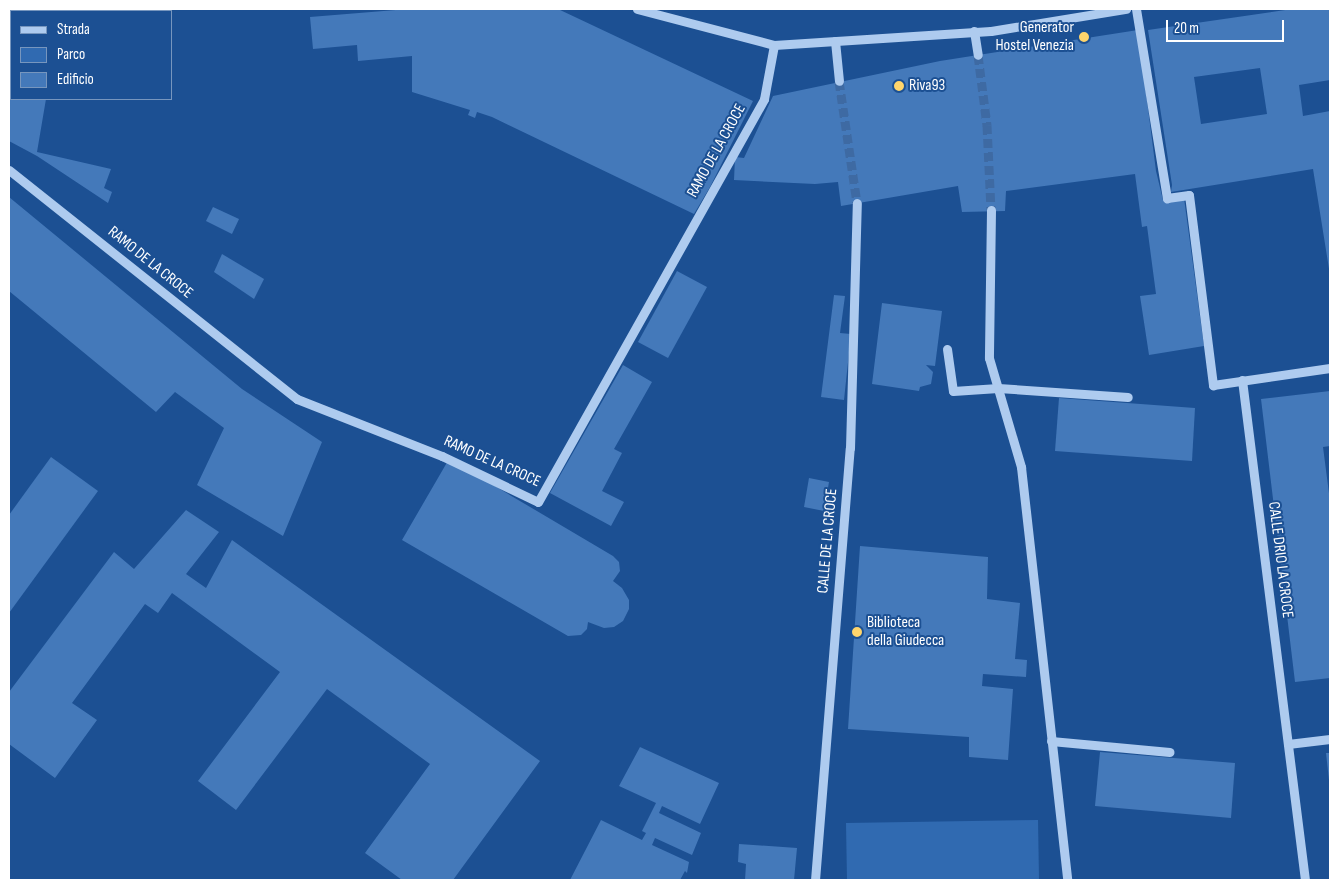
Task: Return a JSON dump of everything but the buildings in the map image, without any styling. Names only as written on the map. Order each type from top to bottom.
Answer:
[{"type":"street","points":[[113,10],[129,9]]},
{"type":"street","points":[[638,9],[774,45],[991,31],[1126,9]]},
{"type":"street","points":[[1136,9],[1167,198],[1189,195],[1212,385],[1330,368]]},
{"type":"street","points":[[974,32],[978,55]]},
{"type":"street","points":[[835,41],[839,81]]},
{"type":"street","name":"RAMO DE LA CROCE","points":[[9,170],[297,399],[442,456],[538,502],[764,99],[774,45]]},
{"type":"street","name":"CALLE DE LA CROCE","points":[[815,880],[850,448],[857,203]]},
{"type":"street","points":[[991,210],[989,358],[1021,467],[1066,880]]},
{"type":"street","points":[[947,349],[953,391],[998,388],[1128,397]]},
{"type":"street","name":"CALLE DRIO LA CROCE","points":[[1242,380],[1305,880]]},
{"type":"street","points":[[1288,744],[1330,739]]},
{"type":"street","points":[[1051,740],[1169,752]]},
{"type":"green space","points":[[1038,820],[1039,880],[847,880],[846,823]]},
{"type":"tunnel","points":[[978,55],[987,125],[991,210]]},
{"type":"tunnel","points":[[839,81],[857,203]]},
{"type":"place","name":"Generator Hostel Venezia","points":[[1084,37]]},
{"type":"place","name":"Riva93","points":[[899,86]]},
{"type":"place","name":"Biblioteca della Giudecca","points":[[857,632]]}]
